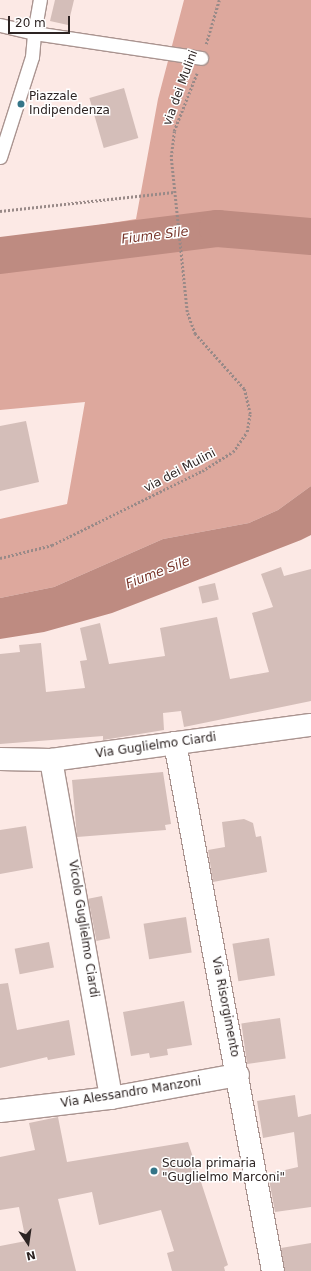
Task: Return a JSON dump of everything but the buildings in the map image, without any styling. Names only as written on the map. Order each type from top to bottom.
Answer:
[{"type":"street","name":"Via Guglielmo Ciardi","points":[[0,759],[52,760],[311,725]]},
{"type":"street","name":"Via Risorgimento","points":[[175,743],[238,1075],[273,1271]]},
{"type":"street","name":"Vicolo Guglielmo Ciardi","points":[[52,760],[111,1098]]},
{"type":"street","name":"Via Alessandro Manzoni","points":[[0,1111],[111,1098],[238,1075]]},
{"type":"lane","points":[[0,157],[32,57],[34,33],[40,0]]},
{"type":"lane","points":[[0,25],[34,33],[202,58]]},
{"type":"path","name":"via dei Mulini","points":[[0,558],[52,545],[195,475],[233,452],[247,432],[250,414],[244,389],[195,334],[187,312],[174,208],[171,157],[174,131],[202,58],[219,0]]},
{"type":"path","points":[[0,211],[174,192]]},
{"type":"shaded area","points":[[184,0],[311,0],[311,222],[295,229],[296,242],[311,243],[311,486],[278,510],[249,523],[163,539],[54,587],[0,598],[0,519],[67,504],[85,402],[0,410],[0,241],[136,219],[158,99]]},
{"type":"water","points":[[311,222],[311,243],[296,242],[295,229]]},
{"type":"water","points":[[311,486],[311,535],[301,540],[112,613],[44,632],[0,639],[0,598],[54,587],[163,539],[249,523],[278,510]]},
{"type":"waterway","name":"Fiume Sile","points":[[0,255],[217,228],[311,236]]},
{"type":"place","name":"Piazzale Indipendenza","points":[[21,104]]},
{"type":"place","name":"Scuola primaria \"Guglielmo Marconi\"","points":[[154,1171]]}]
